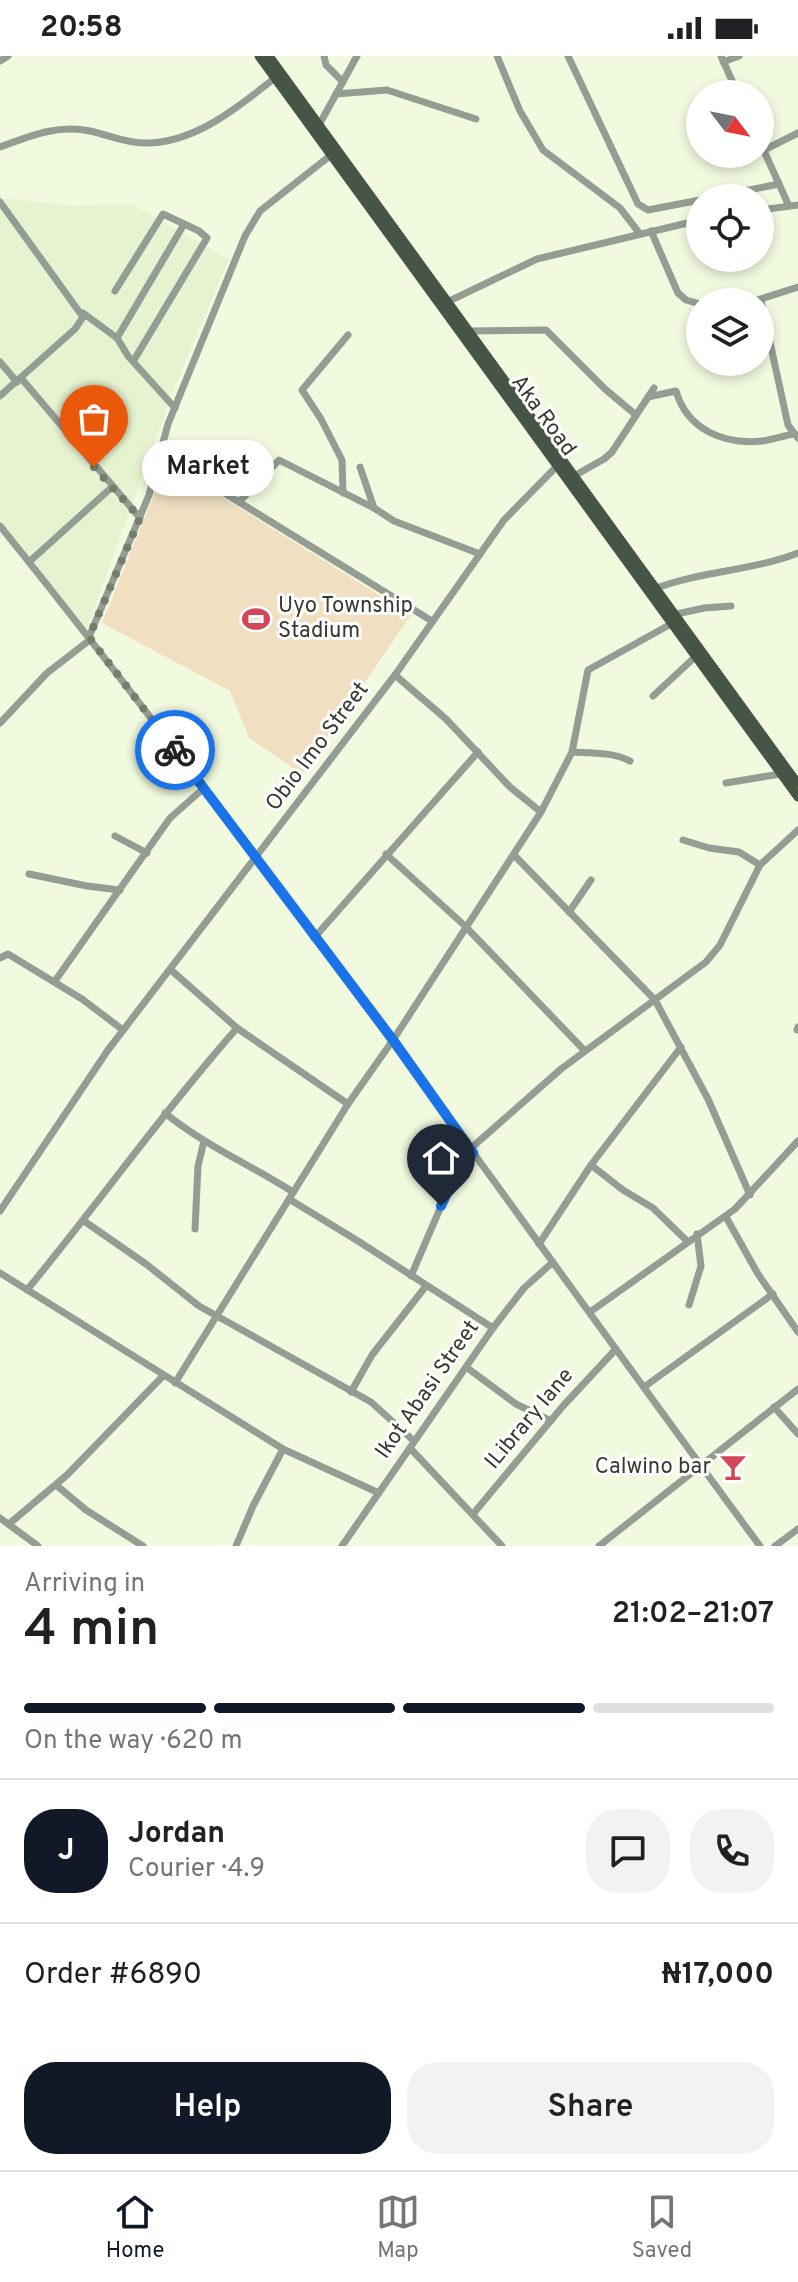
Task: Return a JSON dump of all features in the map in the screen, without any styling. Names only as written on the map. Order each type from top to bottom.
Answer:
[{"type":"main road","name":"Aka Road","points":[[259,56],[331,155],[469,331],[654,589],[695,657],[798,797]]},
{"type":"main road","name":"Aka Road","points":[[269,56],[557,466],[798,784]]},
{"type":"street","points":[[0,61],[8,56]]},
{"type":"street","points":[[324,56],[326,65],[343,82]]},
{"type":"street","points":[[319,125],[357,56]]},
{"type":"street","points":[[497,56],[520,111],[543,150],[620,208],[640,234]]},
{"type":"street","points":[[568,56],[638,204],[648,210],[686,203]]},
{"type":"street","points":[[732,80],[722,59],[739,56]]},
{"type":"street","points":[[0,147],[54,129],[87,130],[142,143],[169,139],[230,113],[275,78]]},
{"type":"street","points":[[336,94],[387,90],[476,119]]},
{"type":"street","points":[[774,142],[798,133]]},
{"type":"street","points":[[91,639],[89,637],[140,518],[175,408],[254,220],[260,211],[331,155]]},
{"type":"street","points":[[772,168],[794,205],[774,208]]},
{"type":"street","points":[[774,185],[779,184]]},
{"type":"street","points":[[0,202],[83,313],[117,338],[128,356],[175,408]]},
{"type":"street","points":[[115,291],[163,214],[207,238],[134,360]]},
{"type":"street","points":[[445,303],[537,259],[686,223]]},
{"type":"street","points":[[117,338],[183,226]]},
{"type":"street","points":[[651,231],[678,293],[686,300]]},
{"type":"street","points":[[774,296],[798,287]]},
{"type":"street","points":[[0,396],[75,329],[83,313]]},
{"type":"street","points":[[469,331],[546,330],[636,415]]},
{"type":"street","points":[[343,493],[342,460],[302,390],[348,335]]},
{"type":"street","points":[[648,397],[676,391],[680,405],[702,431],[761,442],[795,436],[788,425],[774,361]]},
{"type":"street","points":[[0,362],[140,518]]},
{"type":"street","points":[[574,476],[612,452],[654,388]]},
{"type":"street","points":[[161,454],[432,621]]},
{"type":"street","points":[[239,502],[279,460],[394,521],[480,554]]},
{"type":"street","name":"Obio Imo Street","points":[[0,1211],[123,1030],[395,675],[504,520],[557,466]]},
{"type":"street","points":[[360,467],[374,508]]},
{"type":"street","points":[[29,562],[112,487]]},
{"type":"street","points":[[0,526],[91,639],[393,1040],[760,1546]]},
{"type":"street","points":[[654,589],[675,581],[763,564],[798,553]]},
{"type":"street","points":[[175,1383],[348,1104],[541,812],[572,752],[588,670],[672,619],[704,608],[731,606]]},
{"type":"street","points":[[0,723],[47,673],[91,639]]},
{"type":"street","points":[[653,696],[695,657]]},
{"type":"street","points":[[395,675],[446,719],[510,787],[541,812]]},
{"type":"street","points":[[314,938],[478,752]]},
{"type":"street","points":[[572,752],[613,755],[630,761]]},
{"type":"street","points":[[726,783],[780,774]]},
{"type":"street","points":[[55,981],[177,810],[204,788]]},
{"type":"street","points":[[411,1276],[451,1183],[471,1151],[528,1097],[696,970],[715,952],[760,865],[798,830]]},
{"type":"street","points":[[115,836],[147,853]]},
{"type":"street","points":[[683,840],[739,852],[760,865]]},
{"type":"street","points":[[386,854],[465,926],[585,1051]]},
{"type":"street","points":[[514,855],[655,1000],[708,1099],[750,1195]]},
{"type":"street","points":[[29,874],[120,890]]},
{"type":"street","points":[[569,912],[591,880]]},
{"type":"street","points":[[0,958],[8,954],[55,981],[123,1030]]},
{"type":"street","points":[[171,970],[237,1028],[348,1104]]},
{"type":"street","points":[[27,1290],[84,1221],[165,1113],[237,1028]]},
{"type":"street","points":[[539,1244],[591,1165],[681,1047]]},
{"type":"street","points":[[165,1113],[204,1141],[257,1168],[291,1195],[493,1328]]},
{"type":"street","points":[[195,1229],[198,1166],[204,1141]]},
{"type":"street","points":[[590,1312],[697,1234],[726,1217],[798,1141]]},
{"type":"street","points":[[591,1165],[653,1208],[687,1241]]},
{"type":"street","points":[[726,1217],[798,1332]]},
{"type":"street","points":[[84,1221],[216,1315],[377,1408],[502,1546]]},
{"type":"street","points":[[689,1305],[701,1266],[697,1234]]},
{"type":"street","name":"Ikot Abasi Street","points":[[342,1546],[493,1328],[524,1288],[553,1262]]},
{"type":"street","points":[[0,1273],[283,1449],[379,1493]]},
{"type":"street","points":[[351,1392],[372,1355],[426,1286]]},
{"type":"street","points":[[644,1387],[773,1294]]},
{"type":"street","name":"lLibrary lane","points":[[473,1514],[616,1349]]},
{"type":"street","points":[[466,1367],[516,1404],[551,1421]]},
{"type":"street","points":[[9,1524],[89,1454],[163,1376]]},
{"type":"street","points":[[599,1546],[798,1389]]},
{"type":"street","points":[[774,1407],[798,1434]]},
{"type":"street","points":[[236,1546],[283,1449]]},
{"type":"street","points":[[56,1485],[86,1510],[143,1546]]},
{"type":"street","points":[[0,1518],[38,1546]]},
{"type":"street","points":[[775,1546],[798,1529]]},
{"type":"shaded area","points":[[0,195],[72,206],[131,204],[229,259],[174,388],[86,631],[0,524]]},
{"type":"shaded area","name":"Uyo Township Stadium","points":[[163,472],[206,487],[411,615],[302,774],[249,738],[230,691],[102,623]]},
{"type":"way so far","points":[[94,467],[140,518],[89,637],[175,750]]},
{"type":"place","name":"Market","points":[[94,467]]},
{"type":"place","name":"Uyo Township Stadium","points":[[256,619]]},
{"type":"place","name":"Calwino bar","points":[[733,1467]]},
{"type":"route","points":[[175,750],[393,1040],[473,1153],[457,1171],[441,1206]]}]
